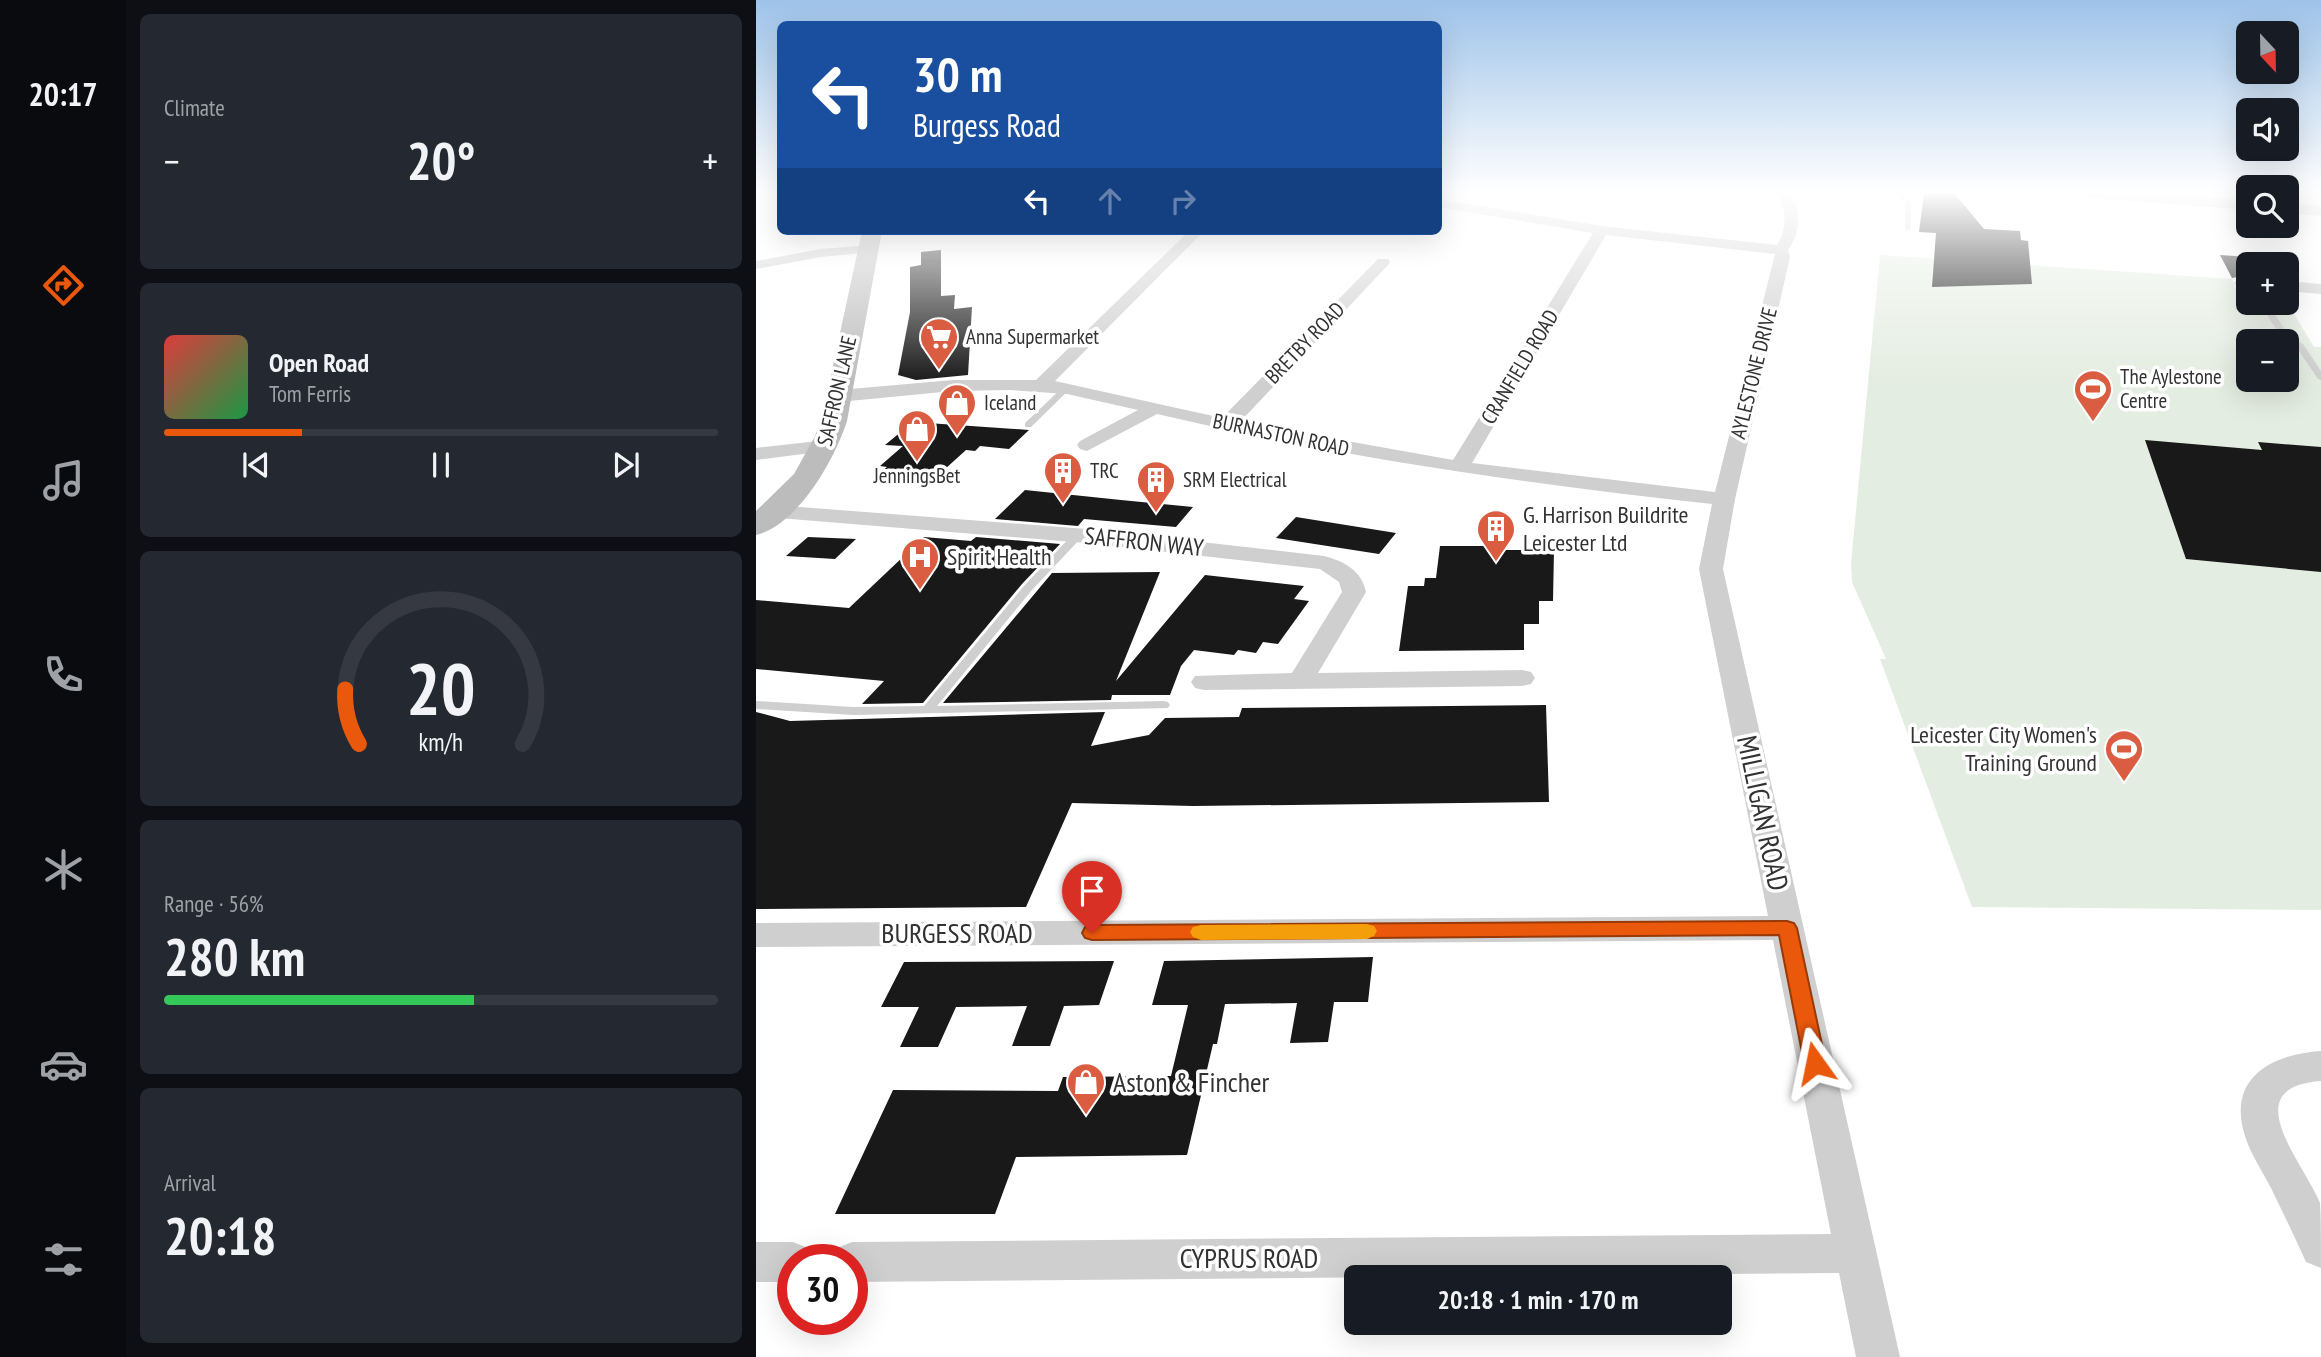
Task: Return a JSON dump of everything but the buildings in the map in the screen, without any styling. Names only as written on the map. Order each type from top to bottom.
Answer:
[{"type":"main road","name":"SAFFRON LANE","points":[[765,519],[808,476],[827,446],[867,256]]},
{"type":"street","points":[[756,265],[803,256]]},
{"type":"street","points":[[1041,385],[1171,256]]},
{"type":"street","name":"CRANFIELD ROAD","points":[[1459,467],[1586,256]]},
{"type":"street","name":"AYLESTONE DRIVE","points":[[1712,557],[1783,256]]},
{"type":"street","name":"BRETBY ROAD","points":[[1227,424],[1383,262]]},
{"type":"street","points":[[2299,287],[2321,289]]},
{"type":"street","name":"BURNASTON ROAD","points":[[839,396],[964,384],[1067,388],[1353,450],[1459,467],[1724,499]]},
{"type":"street","points":[[1087,445],[1154,408]]},
{"type":"street","points":[[756,454],[827,446]]},
{"type":"street","name":"SAFFRON WAY","points":[[765,519],[1078,536],[1324,563],[1337,568],[1353,583],[1354,592],[1301,680]]},
{"type":"street","name":"MILLIGAN ROAD","points":[[1712,557],[1711,569],[1878,1357]]},
{"type":"street","points":[[1204,682],[1522,677]]},
{"type":"street","name":"BURGESS ROAD","points":[[756,935],[1787,928]]},
{"type":"street","points":[[2321,1066],[2298,1066],[2282,1073],[2270,1082],[2263,1093],[2260,1108],[2264,1134],[2321,1248]]},
{"type":"street","name":"CYPRUS ROAD","points":[[868,1262],[1855,1253]]},
{"type":"street","points":[[756,1262],[777,1262]]},
{"type":"lane","points":[[2271,315],[2287,339],[2300,346],[2321,377]]},
{"type":"lane","points":[[1028,425],[1067,388]]},
{"type":"lane","points":[[927,710],[1028,587],[1078,536]]},
{"type":"lane","points":[[756,705],[853,711],[1164,705]]},
{"type":"shaded area","points":[[1880,256],[2232,279],[2236,288],[2236,315],[2295,315],[2314,347],[2321,347],[2321,910],[1972,907],[1880,659],[1886,659],[1852,582],[1851,564]]},
{"type":"slow traffic","points":[[1201,932],[1367,931]]},
{"type":"place","name":"Anna Supermarket","points":[[939,371]]},
{"type":"place","name":"The Aylestone Centre","points":[[2093,423]]},
{"type":"place","name":"Iceland","points":[[957,437]]},
{"type":"place","name":"JenningsBet","points":[[917,463]]},
{"type":"place","name":"TRC","points":[[1063,505]]},
{"type":"place","name":"SRM Electrical","points":[[1156,514]]},
{"type":"place","name":"G. Harrison Buildrite Leicester Ltd","points":[[1496,563]]},
{"type":"place","name":"Spirit Health","points":[[920,591]]},
{"type":"place","name":"Leicester City Women's Training Ground","points":[[2124,783]]},
{"type":"place","name":"Aston & Fincher","points":[[1086,1116]]},
{"type":"route","points":[[1092,933],[1787,928],[1815,1063]]}]
